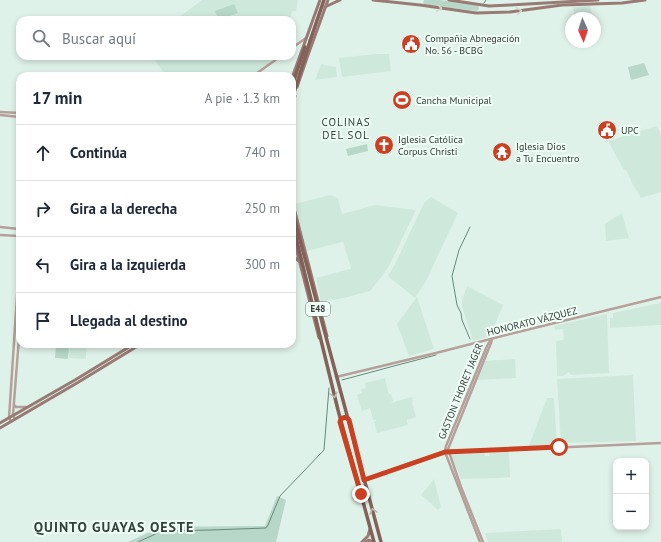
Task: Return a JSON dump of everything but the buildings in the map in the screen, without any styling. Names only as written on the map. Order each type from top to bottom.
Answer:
[{"type":"main road","points":[[296,83],[316,10],[322,0]]},
{"type":"main road","points":[[294,72],[299,56],[308,39],[322,0]]},
{"type":"main road","points":[[296,92],[305,62],[328,0]]},
{"type":"main road","points":[[316,10],[320,7],[324,9],[340,0]]},
{"type":"main road","points":[[373,0],[475,13],[510,12],[562,5],[622,3],[644,0]]},
{"type":"main road","points":[[449,0],[496,6],[598,0]]},
{"type":"main road","points":[[308,39],[308,55]]},
{"type":"main road","points":[[296,76],[308,48]]},
{"type":"main road","points":[[299,56],[304,52]]},
{"type":"main road","points":[[298,62],[300,67]]},
{"type":"main road","points":[[300,67],[305,62]]},
{"type":"main road","name":"E48","points":[[296,220],[333,358],[332,361]]},
{"type":"main road","name":"E48","points":[[296,228],[299,247],[299,261],[322,345]]},
{"type":"main road","name":"E48","points":[[296,236],[340,422],[373,542]]},
{"type":"main road","points":[[296,241],[299,247],[296,249]]},
{"type":"main road","name":"E48","points":[[299,247],[307,264],[336,377],[346,408],[364,480],[382,542]]},
{"type":"main road","points":[[307,264],[311,272],[311,282]]},
{"type":"main road","points":[[0,428],[30,406],[127,348]]},
{"type":"main road","points":[[14,417],[88,377],[135,348]]},
{"type":"main road","points":[[338,410],[343,412],[346,408]]},
{"type":"main road","points":[[340,422],[344,418],[349,420]]},
{"type":"main road","points":[[0,424],[10,420]]},
{"type":"main road","points":[[362,542],[368,536],[370,527]]},
{"type":"main road","points":[[366,542],[369,540],[373,542]]},
{"type":"street","points":[[296,46],[308,39]]},
{"type":"street","points":[[259,72],[275,60]]},
{"type":"street","points":[[0,112],[16,113]]},
{"type":"street","points":[[0,116],[16,117]]},
{"type":"street","points":[[0,227],[16,229]]},
{"type":"street","points":[[0,235],[16,236]]},
{"type":"street","name":"HONORATO VÁZQUEZ","points":[[336,377],[661,298]]},
{"type":"street","points":[[10,420],[16,317]]},
{"type":"street","name":"GASTON THORET JAGER","points":[[482,542],[446,446],[487,346],[492,338]]},
{"type":"street","points":[[14,417],[18,348]]},
{"type":"street","points":[[14,405],[16,407],[30,406]]},
{"type":"street","points":[[364,480],[447,452],[661,442]]},
{"type":"shaded area","points":[[202,0],[298,0],[296,11],[292,11],[291,16],[180,16]]},
{"type":"shaded area","points":[[424,0],[439,0],[477,5],[479,9],[477,11],[425,5],[423,3]]},
{"type":"shaded area","points":[[234,4],[238,13],[230,16],[217,16],[215,11]]},
{"type":"shaded area","points":[[590,6],[592,12],[574,12],[573,7]]},
{"type":"shaded area","points":[[389,54],[391,71],[342,77],[339,58]]},
{"type":"shaded area","points":[[155,60],[272,60],[257,72],[163,72]]},
{"type":"shaded area","points":[[644,63],[649,75],[631,80],[628,67]]},
{"type":"shaded area","points":[[321,64],[336,67],[337,77],[315,80]]},
{"type":"shaded area","points":[[657,126],[661,135],[661,192],[641,198],[608,141]]},
{"type":"shaded area","points":[[367,144],[368,151],[348,156],[346,149]]},
{"type":"shaded area","points":[[330,195],[338,198],[342,214],[375,205],[416,210],[390,264],[370,291],[321,302],[316,278],[351,268],[343,242],[307,251],[296,204]]},
{"type":"shaded area","points":[[431,197],[458,213],[427,279],[415,298],[388,276],[424,203]]},
{"type":"shaded area","points":[[622,213],[629,238],[606,241],[605,224]]},
{"type":"shaded area","points":[[467,286],[503,305],[490,336],[473,341],[462,306],[462,300]]},
{"type":"shaded area","points":[[417,297],[434,349],[409,356],[397,324]]},
{"type":"shaded area","points":[[661,302],[661,325],[610,328],[610,318],[613,318],[613,313]]},
{"type":"shaded area","points":[[607,314],[609,373],[571,375],[569,372],[563,376],[557,376],[556,341],[563,340],[564,338],[563,329],[555,330],[554,326]]},
{"type":"shaded area","points":[[56,348],[69,348],[68,359],[55,358]]},
{"type":"shaded area","points":[[70,348],[86,348],[86,359],[69,358]]},
{"type":"shaded area","points":[[515,359],[516,378],[477,380],[485,361]]},
{"type":"shaded area","points":[[633,375],[636,441],[561,443],[557,379]]},
{"type":"shaded area","points":[[385,378],[389,394],[391,394],[393,401],[390,403],[412,397],[416,417],[407,420],[408,425],[377,433],[374,421],[376,420],[373,420],[370,408],[362,411],[357,395],[362,393],[361,389],[366,388],[365,383]]},
{"type":"shaded area","points":[[547,398],[554,398],[557,446],[528,448]]},
{"type":"shaded area","points":[[509,452],[510,477],[500,478],[461,479],[451,454],[484,453],[485,456],[490,456],[489,453]]},
{"type":"shaded area","points":[[434,479],[441,507],[438,510],[421,495]]},
{"type":"shaded area","points":[[277,496],[286,500],[276,542],[128,542],[161,527],[265,526]]},
{"type":"shaded area","points":[[561,529],[562,542],[488,542],[485,533]]},
{"type":"waterway","points":[[470,227],[459,250],[452,276],[457,305],[470,339]]},
{"type":"waterway","points":[[342,380],[436,355]]},
{"type":"waterway","points":[[138,542],[162,531],[266,528],[280,496],[324,450],[329,388]]},
{"type":"place","name":"Compañia Abnegación No. 56 - BCBG","points":[[411,44]]},
{"type":"place","name":"Cancha Municipal","points":[[402,100]]},
{"type":"place","name":"UPC","points":[[607,130]]},
{"type":"place","name":"Iglesia Católica Corpus Christi","points":[[384,145]]},
{"type":"place","name":"Iglesia Dios a Tu Encuentro","points":[[502,152]]},
{"type":"district","name":"COLINAS DEL SOL","points":[[346,128]]},
{"type":"district","name":"QUINTO GUAYAS OESTE","points":[[114,527]]},
{"type":"route","points":[[361,494],[348,444],[340,422],[344,418],[349,420],[364,480],[448,451],[559,447]]}]
